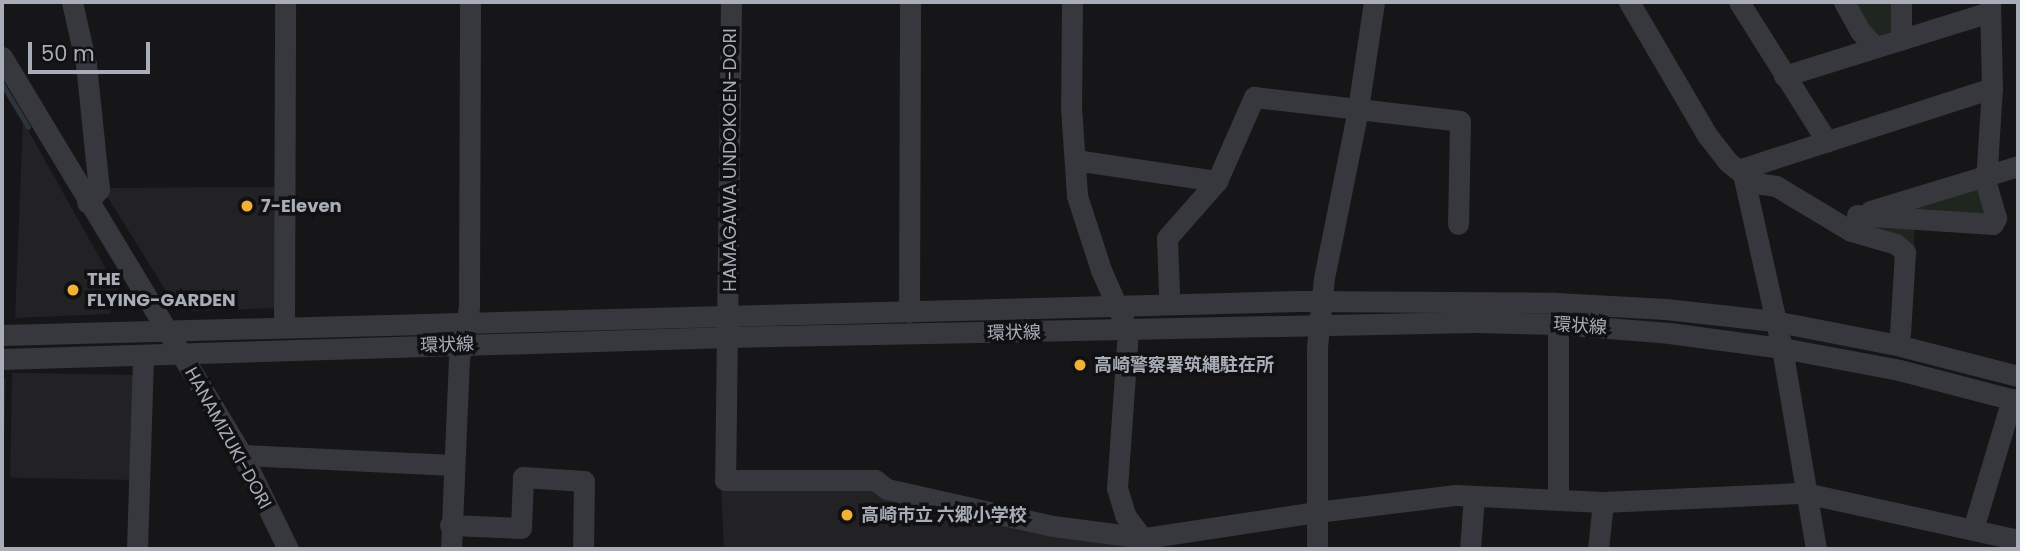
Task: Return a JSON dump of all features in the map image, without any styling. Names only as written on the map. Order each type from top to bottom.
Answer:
[{"type":"street","points":[[72,2],[86,64],[99,189],[87,203]]},
{"type":"street","points":[[284,327],[285,2]]},
{"type":"street","points":[[451,549],[453,465],[466,322],[470,2]]},
{"type":"street","name":"HAMAGAWA UNDOKOEN-DORI","points":[[731,2],[725,480],[875,480],[887,489],[1147,544]]},
{"type":"street","points":[[909,312],[910,2]]},
{"type":"street","points":[[1072,2],[1071,107],[1077,196],[1086,232],[1128,331],[1117,488],[1125,515],[1147,544],[1317,512],[1456,495],[1603,502],[1805,493],[2018,540]]},
{"type":"street","points":[[1317,549],[1321,301],[1358,109],[1374,2]]},
{"type":"street","points":[[1629,2],[1707,135],[1740,172],[1762,184],[1776,186],[1852,230],[1896,244],[1905,252],[1902,319],[1897,345]]},
{"type":"street","points":[[1739,2],[1827,142]]},
{"type":"street","points":[[1844,2],[1874,46]]},
{"type":"street","points":[[1901,2],[1901,40]]},
{"type":"street","points":[[1784,76],[1874,46],[1901,40],[1990,7],[1992,88],[1986,183],[1996,218],[1993,224],[1857,215],[1830,218]]},
{"type":"street","name":"HANAMIZUKI-DORI","points":[[2,57],[87,203],[242,456],[288,549]]},
{"type":"street","points":[[1740,172],[1992,88]]},
{"type":"street","points":[[1169,293],[1167,238],[1217,181],[1254,97],[1460,121],[1458,224]]},
{"type":"street","points":[[1075,160],[1217,181]]},
{"type":"street","points":[[1857,215],[2018,166]]},
{"type":"street","points":[[1740,172],[1782,348],[1816,549]]},
{"type":"street","name":"環状線","points":[[2,359],[462,344],[729,327],[909,312],[1321,301],[1556,303],[1666,309],[1774,321],[1897,345],[2018,376]]},
{"type":"street","name":"環状線","points":[[2,335],[164,328],[466,322],[1128,331],[1558,324],[1669,332],[1782,348],[1899,370],[2015,400]]},
{"type":"street","points":[[1558,324],[1558,500]]},
{"type":"street","points":[[137,549],[142,355]]},
{"type":"street","points":[[1973,529],[2015,400]]},
{"type":"street","points":[[242,456],[453,465]]},
{"type":"street","points":[[450,525],[521,528],[523,477],[584,481],[583,549]]},
{"type":"street","points":[[1470,549],[1474,496]]},
{"type":"street","points":[[1598,549],[1603,502]]},
{"type":"shaded area","points":[[1851,2],[1896,2],[1896,29],[1879,39],[1871,36]]},
{"type":"shaded area","points":[[23,121],[121,296],[109,314],[15,318]]},
{"type":"shaded area","points":[[1975,184],[1989,214],[1890,213]]},
{"type":"shaded area","points":[[276,187],[278,308],[192,311],[171,299],[105,193],[108,188]]},
{"type":"shaded area","points":[[1915,225],[1913,260],[1848,226]]},
{"type":"shaded area","points":[[12,373],[135,375],[133,480],[10,478]]},
{"type":"shaded area","points":[[2,378],[6,378],[4,445],[2,445]]},
{"type":"shaded area","name":"高崎市立 六郷小学校","points":[[721,488],[874,489],[1137,543],[1142,549],[724,549]]},
{"type":"waterway","points":[[2,84],[28,127]]},
{"type":"place","name":"7-Eleven","points":[[247,206]]},
{"type":"place","name":"THE FLYING-GARDEN","points":[[73,290]]},
{"type":"place","name":"高崎警察署筑縄駐在所","points":[[1080,365]]},
{"type":"place","name":"高崎市立 六郷小学校","points":[[847,515]]}]
